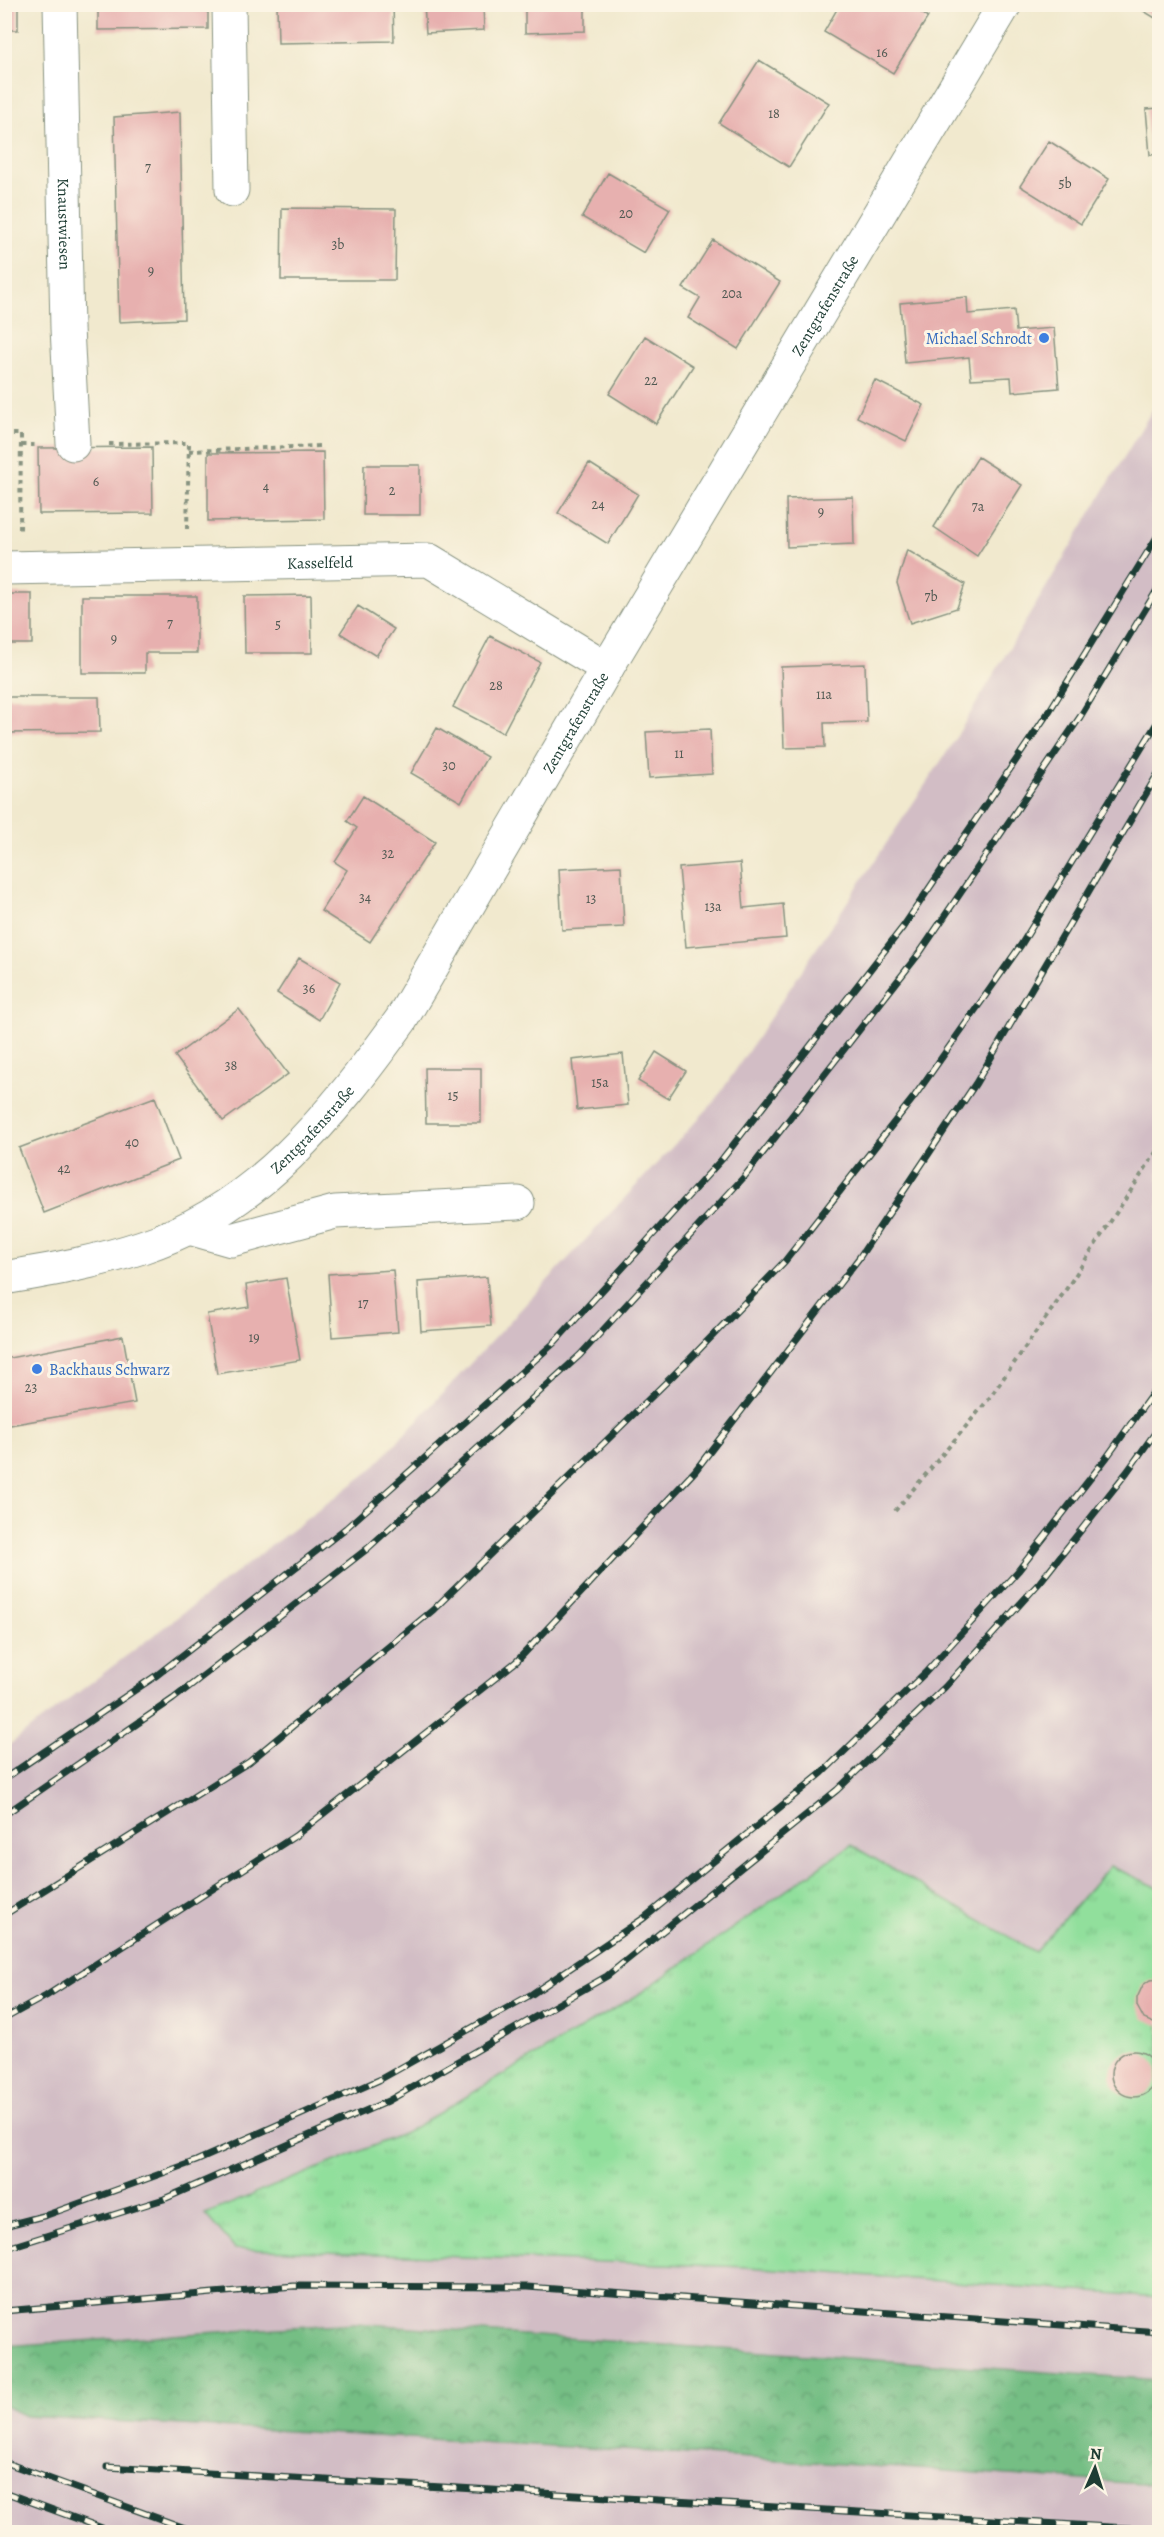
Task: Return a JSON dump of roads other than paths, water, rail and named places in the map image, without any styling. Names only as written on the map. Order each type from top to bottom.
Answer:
[{"type":"street","name":"Knaustwiesen","points":[[60,4],[67,328],[73,444]]},
{"type":"street","points":[[229,4],[232,190]]},
{"type":"street","name":"Zentgrafenstraße","points":[[4,1278],[144,1247],[189,1228],[230,1205],[280,1165],[320,1124],[362,1074],[401,1020],[607,668],[1005,4]]},
{"type":"street","name":"Kasselfeld","points":[[12,568],[429,560],[607,668]]},
{"type":"street","points":[[189,1228],[231,1240],[335,1212],[518,1203]]},
{"type":"railway","points":[[4,1779],[157,1675],[346,1528],[554,1343],[723,1158],[903,927],[1050,710],[1160,532]]},
{"type":"railway","points":[[4,1815],[173,1699],[367,1549],[580,1355],[744,1177],[921,951],[1080,717],[1160,585]]},
{"type":"railway","points":[[4,1915],[249,1762],[433,1610],[690,1359],[785,1261],[914,1097],[1021,945],[1160,718]]},
{"type":"railway","points":[[4,2019],[46,1996],[295,1836],[517,1661],[695,1471],[859,1258],[976,1083],[1160,770]]},
{"type":"railway","points":[[4,2226],[47,2215],[196,2161],[379,2080],[532,1994],[644,1918],[822,1773],[925,1673],[1018,1571],[1107,1457],[1160,1383]]},
{"type":"railway","points":[[4,2249],[164,2199],[388,2101],[607,1976],[837,1790],[945,1687],[1040,1582],[1127,1472],[1160,1426]]},
{"type":"railway","points":[[4,2311],[294,2286],[527,2287],[1160,2332]]},
{"type":"railway","points":[[4,2462],[196,2532]]},
{"type":"railway","points":[[107,2467],[1160,2530]]},
{"type":"railway","points":[[4,2492],[113,2532]]},
{"type":"place","name":"Michael Schrodt","points":[[1044,338]]},
{"type":"place","name":"Backhaus Schwarz","points":[[37,1369]]}]
